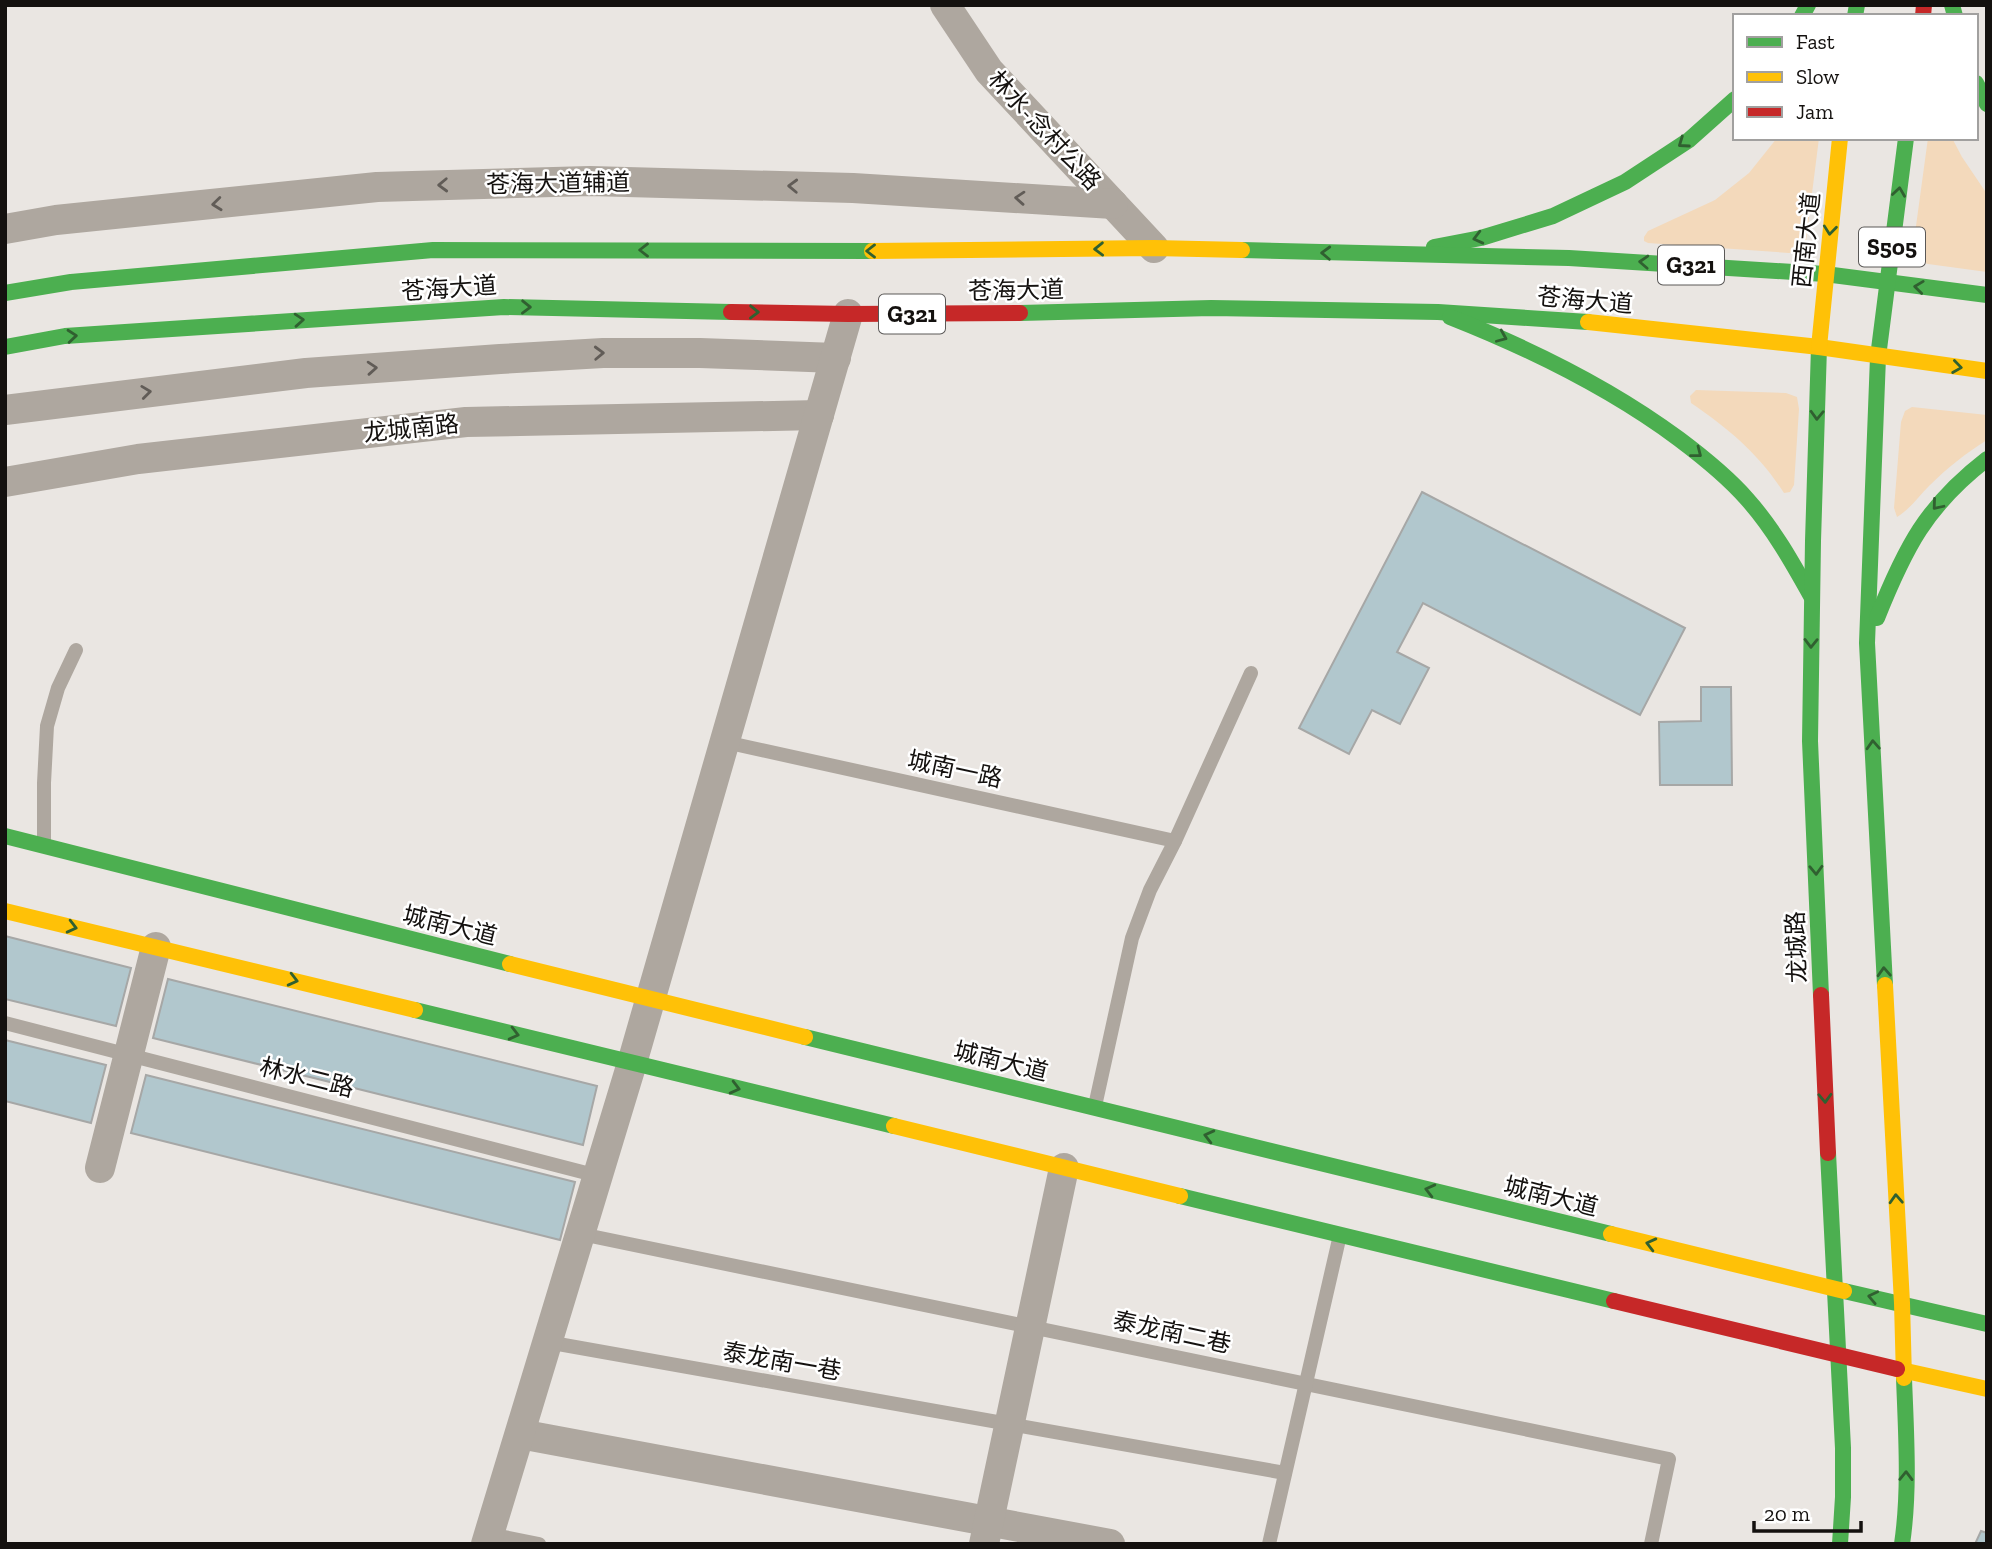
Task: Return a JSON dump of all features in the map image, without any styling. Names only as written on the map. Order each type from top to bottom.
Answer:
[{"type":"main road","points":[[1978,87],[1987,104]]},
{"type":"main road","points":[[1394,255],[1481,237],[1553,216],[1625,182],[1689,140],[1733,101]]},
{"type":"main road","name":"西南大道","points":[[1819,347],[1840,140]]},
{"type":"main road","name":"S505","points":[[1878,357],[1906,140]]},
{"type":"main road","name":"苍海大道","points":[[5,293],[71,282],[433,250],[975,251],[1154,248],[1394,255]]},
{"type":"main road","name":"G321","points":[[1394,255],[1569,258],[1825,274],[1987,295]]},
{"type":"main road","name":"苍海大道","points":[[5,347],[65,336],[504,307],[848,314],[985,314],[1211,308],[1438,312],[1580,321],[1819,347],[1878,357]]},
{"type":"main road","points":[[1438,312],[1508,339],[1580,376],[1657,421],[1723,474],[1759,513],[1788,555],[1812,597]]},
{"type":"main road","name":"龙城路","points":[[1819,347],[1810,741],[1843,1448],[1840,1544]]},
{"type":"main road","points":[[1902,1544],[1905,1524],[1906,1447],[1902,1303],[1867,643],[1878,357],[1987,372]]},
{"type":"main road","points":[[1867,643],[1908,545],[1935,505],[1969,471],[1987,459]]},
{"type":"main road","name":"城南大道","points":[[5,836],[650,999],[1987,1324]]},
{"type":"main road","points":[[5,911],[1987,1389]]},
{"type":"street","name":"林水-念村公路","points":[[946,5],[989,71],[1154,248]]},
{"type":"street","name":"苍海大道辅道","points":[[5,229],[56,220],[377,187],[590,181],[853,188],[1113,204]]},
{"type":"street","points":[[487,1539],[632,1063],[848,314]]},
{"type":"street","points":[[5,410],[306,373],[513,358],[645,353],[836,358]]},
{"type":"street","name":"龙城南路","points":[[5,482],[138,459],[466,422],[819,415]]},
{"type":"street","points":[[100,1168],[156,947]]},
{"type":"street","points":[[986,1533],[1065,1168]]},
{"type":"street","points":[[520,1434],[986,1533],[1110,1544]]},
{"type":"lane","points":[[44,846],[47,726],[58,688],[76,650]]},
{"type":"lane","points":[[1094,1108],[1132,938],[1150,890],[1251,673]]},
{"type":"lane","name":"城南一路","points":[[725,742],[1175,841]]},
{"type":"lane","name":"林水二路","points":[[5,1023],[598,1175]]},
{"type":"lane","name":"泰龙南二巷","points":[[580,1234],[1669,1459],[1651,1544]]},
{"type":"lane","points":[[1269,1544],[1340,1235]]},
{"type":"lane","name":"泰龙南一巷","points":[[547,1342],[1285,1473]]},
{"type":"lane","points":[[487,1539],[539,1544]]},
{"type":"shaded area","points":[[1775,140],[1819,140],[1806,241],[1799,250],[1789,253],[1644,241],[1648,231],[1715,200],[1749,173]]},
{"type":"shaded area","points":[[1928,140],[1953,140],[1987,194],[1987,272],[1928,264],[1916,260],[1913,248]]},
{"type":"shaded area","points":[[1696,390],[1786,393],[1797,397],[1799,409],[1794,485],[1790,492],[1784,493],[1742,443],[1691,403],[1690,396]]},
{"type":"shaded area","points":[[1912,407],[1987,415],[1987,440],[1950,467],[1897,517],[1894,508],[1901,422],[1905,411]]},
{"type":"building","points":[[1422,492],[1685,628],[1640,715],[1423,603],[1397,652],[1429,668],[1400,724],[1372,710],[1349,754],[1299,728]]},
{"type":"building","points":[[1701,687],[1731,687],[1732,785],[1660,785],[1659,722],[1701,721]]},
{"type":"building","points":[[5,936],[131,968],[116,1026],[5,999]]},
{"type":"building","points":[[168,979],[597,1086],[583,1145],[153,1038]]},
{"type":"building","points":[[5,1040],[106,1065],[91,1123],[5,1101]]},
{"type":"building","points":[[146,1075],[575,1182],[560,1240],[131,1133]]},
{"type":"building","points":[[1981,1531],[1987,1533],[1987,1544],[1975,1544]]},
{"type":"traffic: fast","points":[[1803,14],[1808,5]]},
{"type":"traffic: fast","points":[[1855,14],[1857,5]]},
{"type":"traffic: fast","points":[[1952,5],[1954,14]]},
{"type":"traffic: fast","points":[[1978,87],[1987,104]]},
{"type":"traffic: fast","points":[[1434,247],[1481,238],[1553,216],[1625,182],[1689,140],[1733,101]]},
{"type":"traffic: fast","points":[[1878,357],[1906,140]]},
{"type":"traffic: fast","points":[[5,293],[71,282],[433,250],[872,251]]},
{"type":"traffic: fast","points":[[1242,250],[1569,258],[1825,274],[1987,295]]},
{"type":"traffic: fast","points":[[5,347],[65,336],[504,307],[731,312]]},
{"type":"traffic: fast","points":[[1020,313],[1211,308],[1438,312],[1588,322]]},
{"type":"traffic: fast","points":[[1450,317],[1569,370],[1625,402],[1688,446],[1723,475],[1756,510],[1782,546],[1811,596]]},
{"type":"traffic: fast","points":[[1819,347],[1810,741],[1821,995]]},
{"type":"traffic: fast","points":[[1878,357],[1867,643],[1885,985]]},
{"type":"traffic: fast","points":[[1877,618],[1897,570],[1920,530],[1948,494],[1987,459]]},
{"type":"traffic: fast","points":[[5,836],[510,964]]},
{"type":"traffic: fast","points":[[415,1010],[894,1126]]},
{"type":"traffic: fast","points":[[805,1037],[1611,1234]]},
{"type":"traffic: fast","points":[[1828,1153],[1843,1448],[1840,1544]]},
{"type":"traffic: fast","points":[[1180,1196],[1614,1301]]},
{"type":"traffic: fast","points":[[1844,1291],[1987,1324]]},
{"type":"traffic: fast","points":[[1902,1544],[1907,1482],[1904,1378]]},
{"type":"traffic: slow","points":[[1819,347],[1840,140]]},
{"type":"traffic: slow","points":[[872,251],[1154,248],[1242,250]]},
{"type":"traffic: slow","points":[[1588,322],[1819,347],[1987,371]]},
{"type":"traffic: slow","points":[[5,911],[415,1010]]},
{"type":"traffic: slow","points":[[510,964],[805,1037]]},
{"type":"traffic: slow","points":[[1885,985],[1904,1378]]},
{"type":"traffic: slow","points":[[894,1126],[1180,1196]]},
{"type":"traffic: slow","points":[[1611,1234],[1844,1291]]},
{"type":"traffic: slow","points":[[1897,1369],[1987,1389]]},
{"type":"traffic: jam","points":[[1923,14],[1924,5]]},
{"type":"traffic: jam","points":[[731,312],[1020,313]]},
{"type":"traffic: jam","points":[[1821,995],[1828,1153]]},
{"type":"traffic: jam","points":[[1614,1301],[1897,1369]]}]
